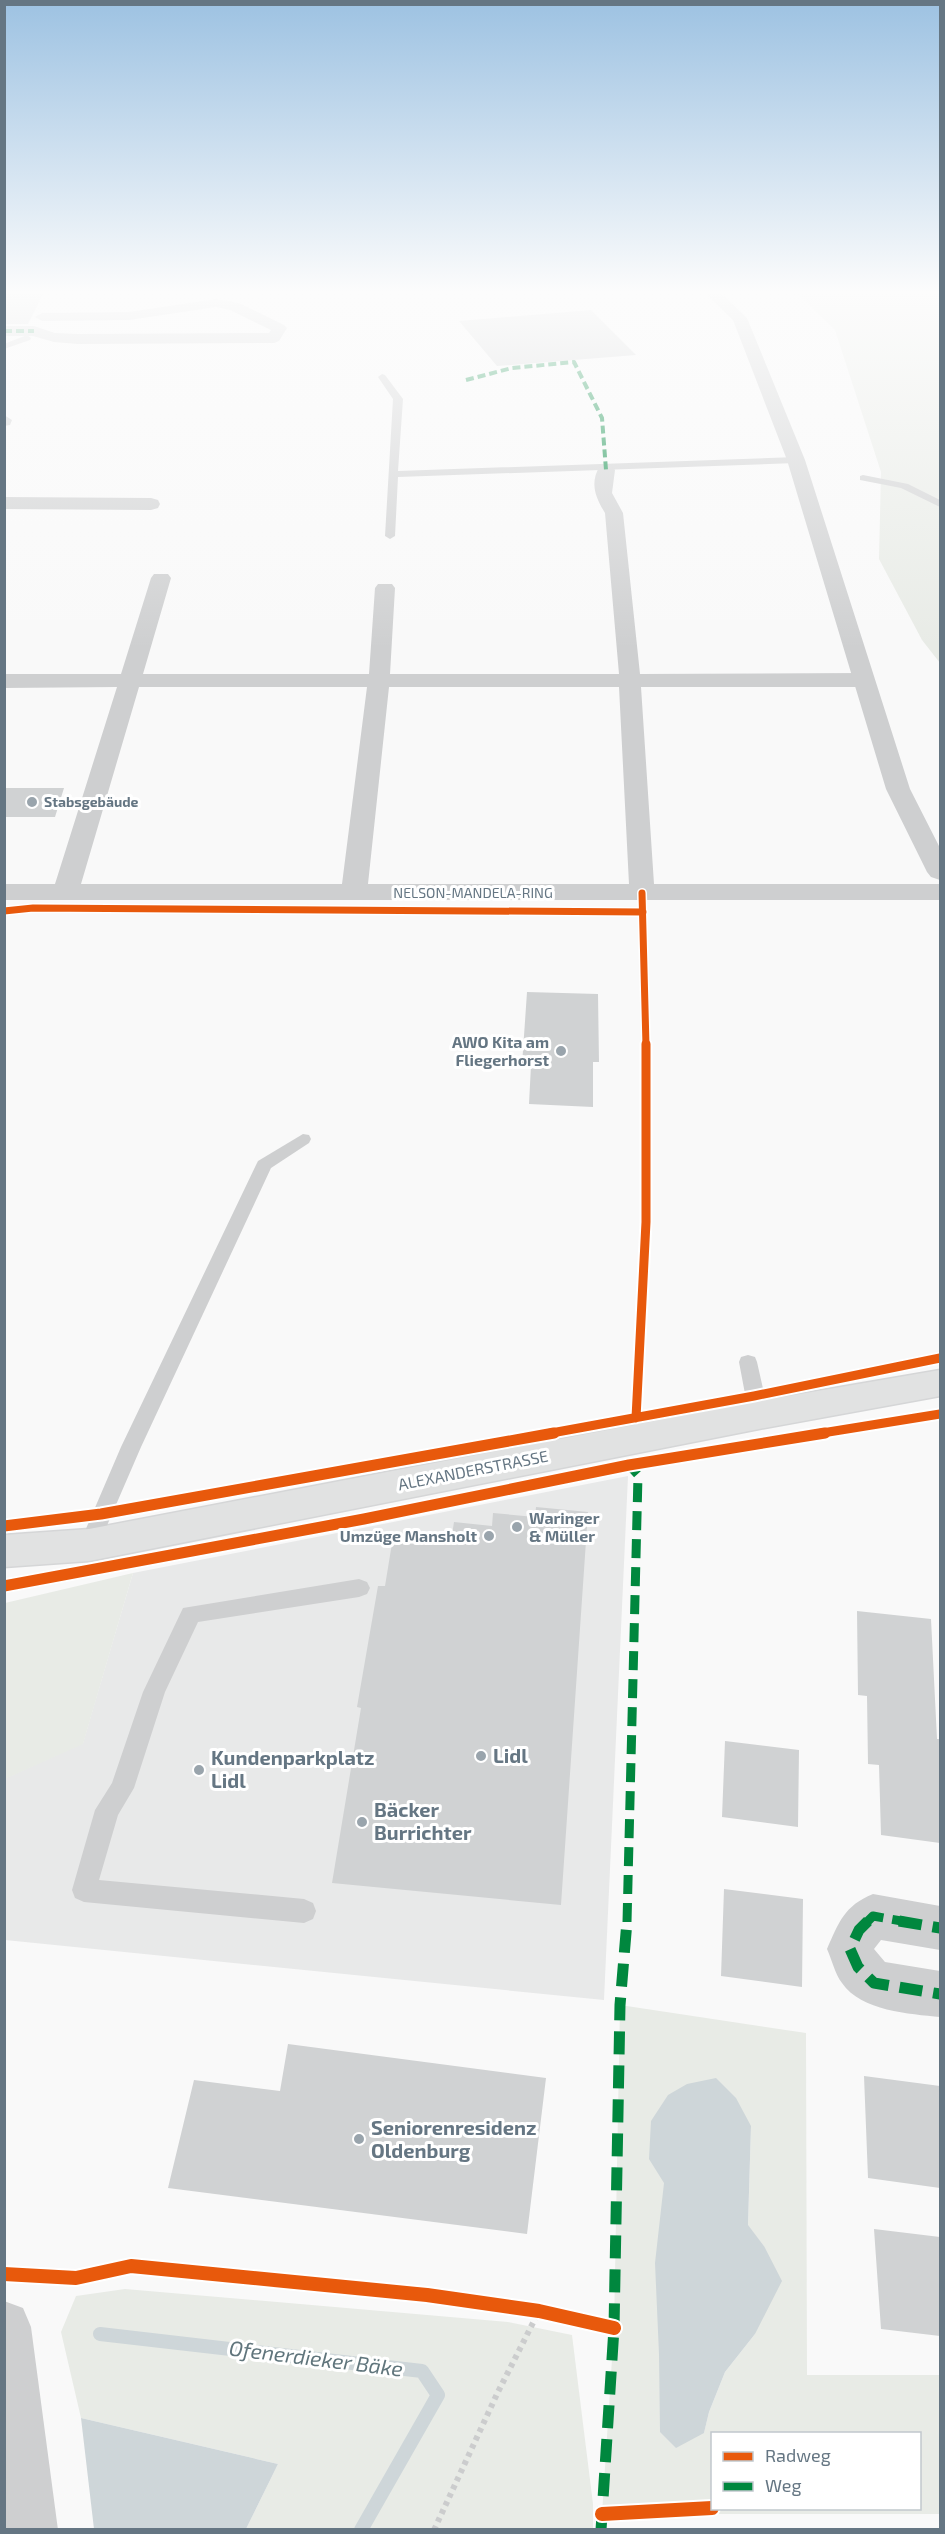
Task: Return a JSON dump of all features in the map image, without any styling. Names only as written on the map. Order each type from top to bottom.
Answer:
[{"type":"main road","name":"ALEXANDERSTRASSE","points":[[4,1551],[89,1545],[759,1415],[940,1383]]},
{"type":"street","points":[[777,412],[795,460],[898,789],[940,872]]},
{"type":"street","points":[[606,470],[603,493],[614,513],[630,680],[642,894]]},
{"type":"street","points":[[4,504],[151,504]]},
{"type":"street","points":[[66,892],[161,578]]},
{"type":"street","points":[[354,893],[379,680],[385,588]]},
{"type":"street","points":[[4,681],[864,680]]},
{"type":"street","name":"NELSON-MANDELA-RING","points":[[4,892],[642,894],[940,892]]},
{"type":"street","points":[[940,1928],[873,1916],[859,1930],[850,1949],[858,1967],[874,1983],[940,1994]]},
{"type":"street","points":[[5,2327],[30,2529]]},
{"type":"lane","points":[[390,536],[397,412]]},
{"type":"lane","points":[[393,474],[795,460]]},
{"type":"lane","points":[[863,478],[904,486],[940,504]]},
{"type":"lane","points":[[89,1545],[131,1447],[264,1165],[303,1139]]},
{"type":"lane","points":[[748,1362],[759,1415]]},
{"type":"lane","points":[[304,1911],[84,1890],[107,1810],[122,1788],[154,1692],[190,1614],[359,1588]]},
{"type":"path","points":[[528,2310],[550,2314]]},
{"type":"path","points":[[434,2529],[497,2394],[539,2311]]},
{"type":"shaded area","points":[[862,412],[940,412],[940,663],[922,640],[879,559],[881,472]]},
{"type":"shaded area","points":[[628,1476],[604,2000],[5,1940],[4,1779],[83,1743],[133,1573]]},
{"type":"shaded area","points":[[133,1573],[83,1744],[5,1779],[5,1603]]},
{"type":"shaded area","points":[[620,2005],[806,2033],[807,2375],[940,2375],[940,2514],[602,2514],[614,2328]],"holes":[[[751,2126],[748,2226],[764,2246],[755,2334],[725,2372],[709,2412],[704,2433],[660,2432],[664,2183]]]},
{"type":"shaded area","points":[[716,2078],[736,2098],[751,2126],[748,2225],[764,2246],[782,2281],[755,2334],[725,2372],[709,2412],[704,2433],[676,2448],[660,2432],[655,2263],[664,2183],[649,2159],[651,2121],[668,2095],[687,2084]]},
{"type":"shaded area","points":[[125,2289],[508,2322],[572,2335],[593,2504],[593,2529],[246,2529],[278,2464],[81,2418],[61,2332],[76,2296]]},
{"type":"shaded area","points":[[81,2418],[278,2464],[246,2529],[94,2529]]},
{"type":"building","name":"Stabsgebäude","points":[[4,788],[64,788],[55,817],[4,817]]},
{"type":"building","name":"AWO Kita am Fliegerhorst","points":[[527,992],[598,994],[599,1062],[593,1062],[593,1107],[529,1104],[531,1065],[522,1065]]},
{"type":"building","points":[[536,1507],[588,1512],[561,1905],[332,1883],[361,1708],[357,1707],[378,1586],[385,1586],[393,1537],[451,1541],[454,1522],[492,1526],[493,1513],[535,1517]]},
{"type":"building","points":[[857,1611],[931,1619],[937,1739],[940,1739],[940,1843],[881,1835],[879,1765],[868,1764],[867,1696],[858,1695]]},
{"type":"building","points":[[725,1741],[799,1750],[798,1827],[722,1817]]},
{"type":"building","points":[[724,1889],[803,1899],[802,1987],[721,1976]]},
{"type":"building","name":"Seniorenresidenz Oldenburg","points":[[288,2044],[546,2078],[527,2234],[168,2188],[194,2080],[280,2091]]},
{"type":"building","points":[[864,2076],[940,2086],[940,2188],[868,2178]]},
{"type":"building","points":[[874,2229],[940,2237],[940,2336],[881,2329]]},
{"type":"waterway","name":"Ofenerdieker Bäke","points":[[100,2334],[422,2371],[438,2395],[361,2530]]},
{"type":"marked path","points":[[599,412],[602,418],[606,470]]},
{"type":"marked path","points":[[601,2530],[614,2328],[620,2005],[626,1943],[638,1475],[629,1465]]},
{"type":"marked path","points":[[940,1928],[873,1916],[859,1930],[850,1949],[858,1967],[874,1983],[940,1994]]},
{"type":"cycle path","points":[[636,1418],[646,1222],[642,893]]},
{"type":"cycle path","points":[[4,911],[33,908],[643,912]]},
{"type":"cycle path","points":[[4,1526],[101,1514],[259,1487],[754,1396],[940,1358]]},
{"type":"cycle path","points":[[4,1586],[364,1519],[629,1465],[940,1414]]},
{"type":"cycle path","points":[[4,2274],[76,2278],[131,2266],[427,2295],[539,2311],[614,2328]]},
{"type":"cycle path","points":[[602,2514],[711,2508]]},
{"type":"place","name":"Stabsgebäude","points":[[32,802]]},
{"type":"place","name":"AWO Kita am Fliegerhorst","points":[[561,1051]]},
{"type":"place","name":"Waringer & Müller","points":[[517,1527]]},
{"type":"place","name":"Umzüge Mansholt","points":[[489,1536]]},
{"type":"place","name":"Lidl","points":[[481,1756]]},
{"type":"place","name":"Kundenparkplatz Lidl","points":[[199,1770]]},
{"type":"place","name":"Bäcker Burrichter","points":[[362,1822]]},
{"type":"place","name":"Seniorenresidenz Oldenburg","points":[[359,2139]]}]
